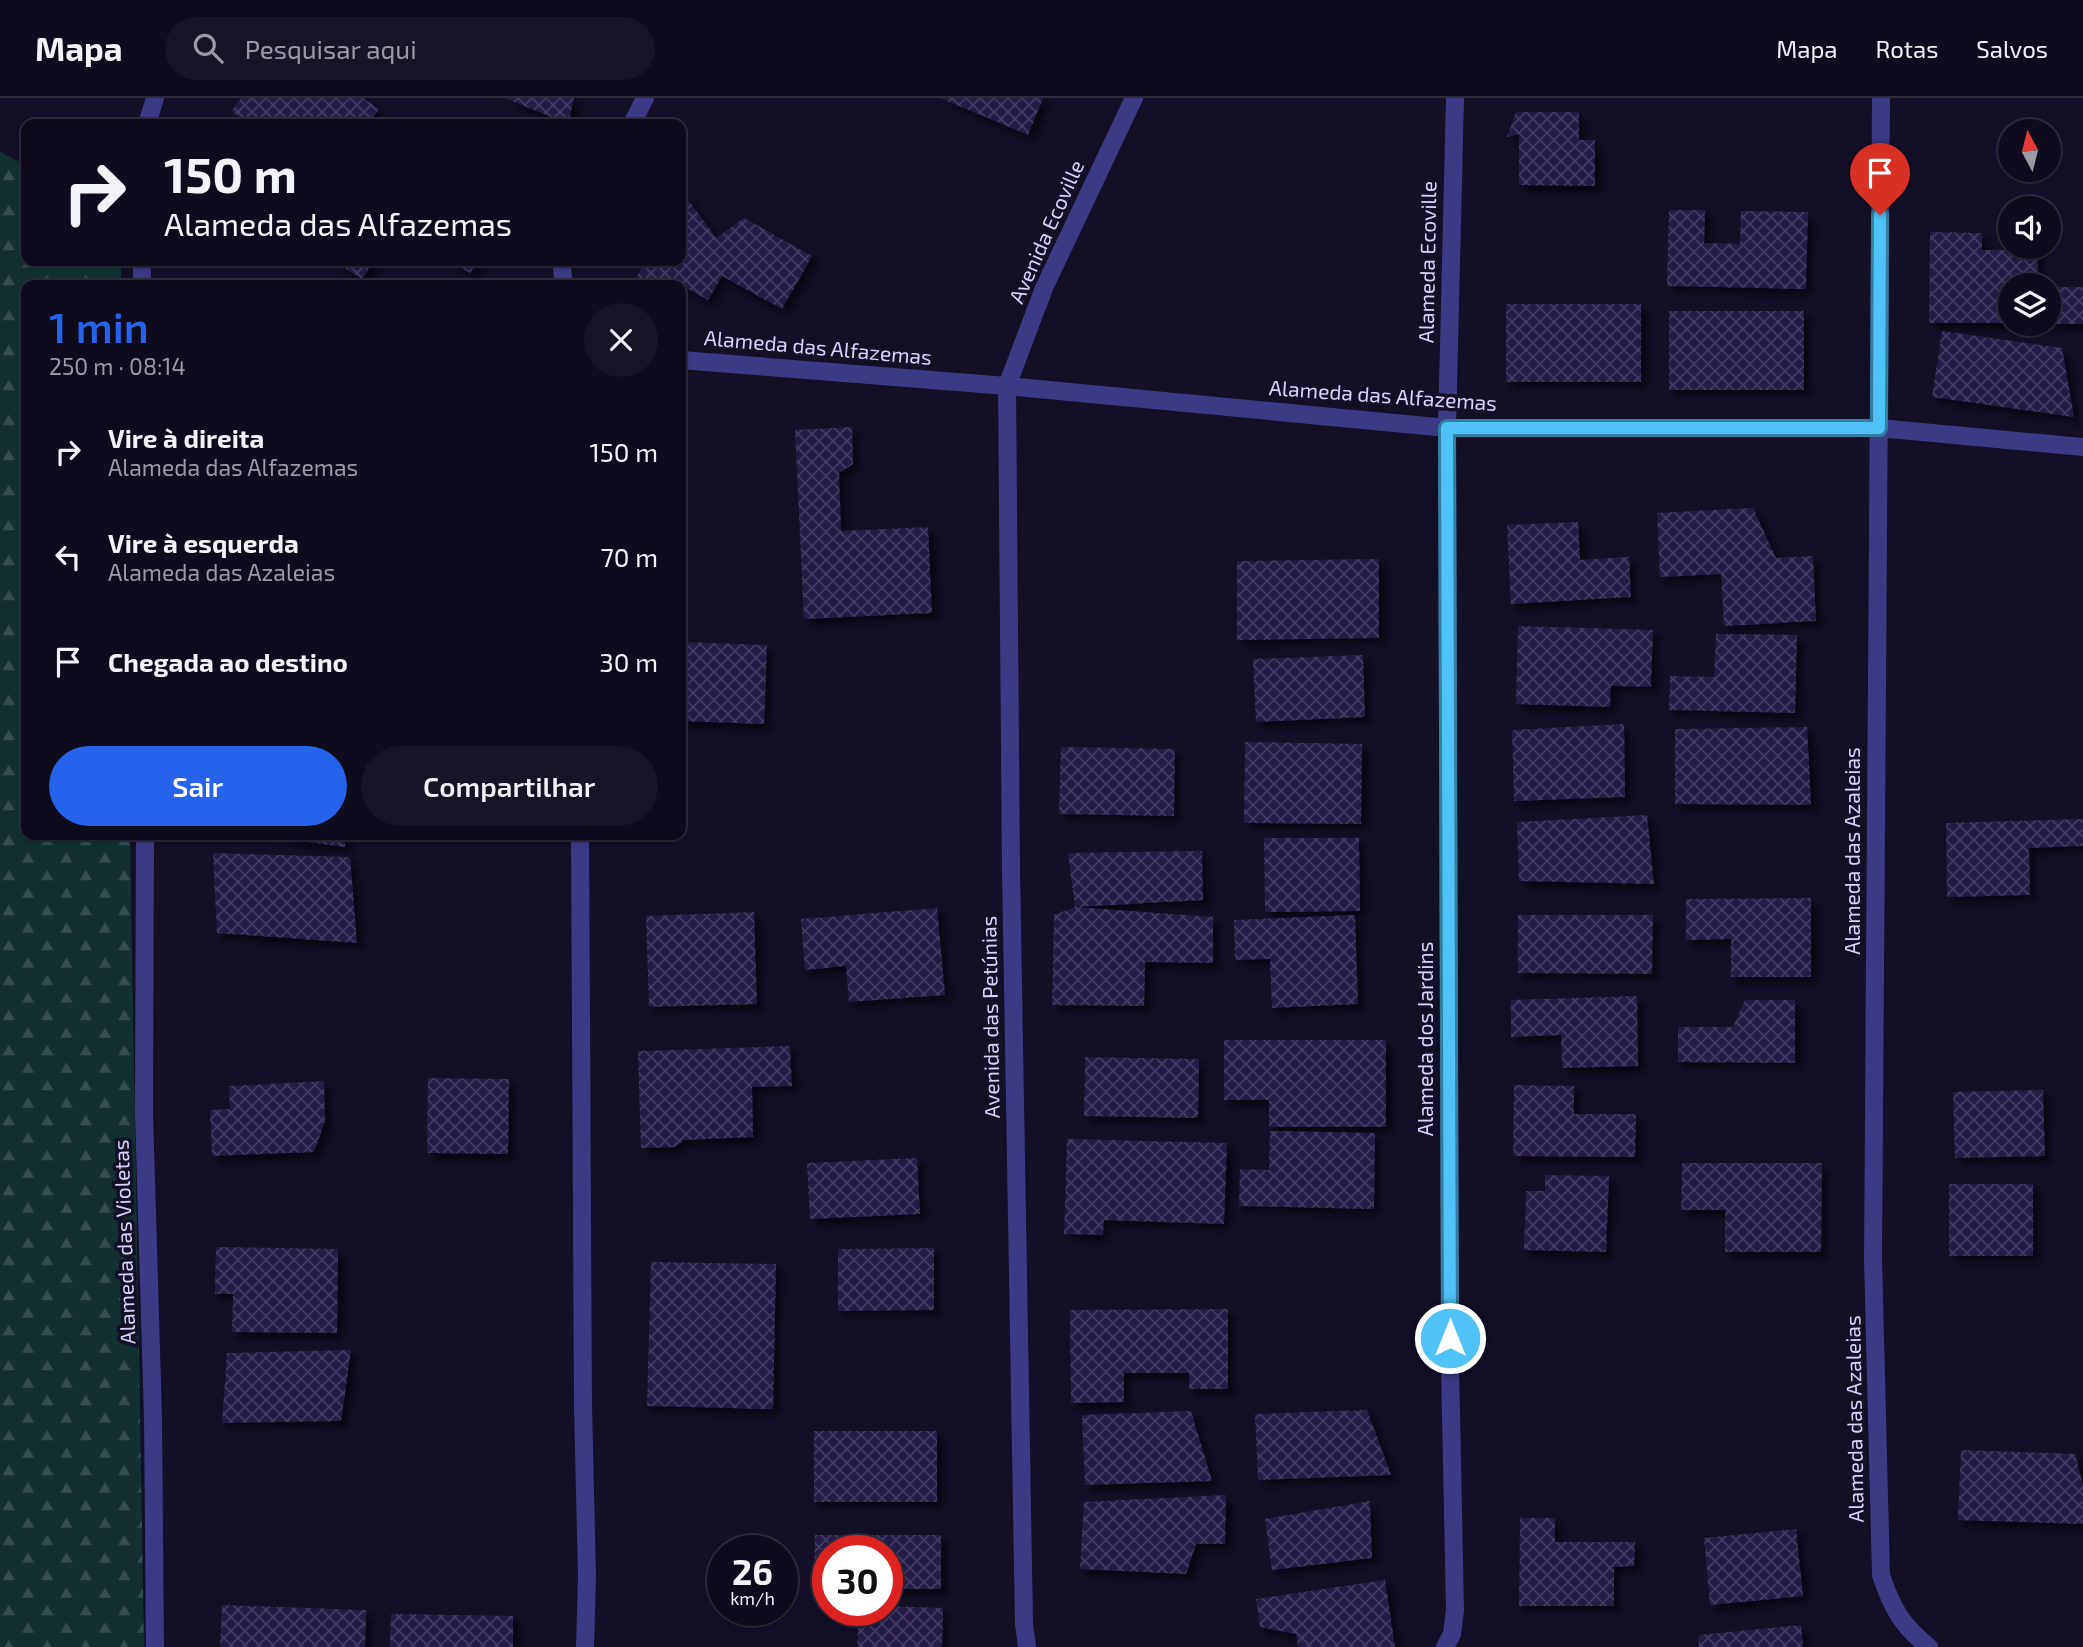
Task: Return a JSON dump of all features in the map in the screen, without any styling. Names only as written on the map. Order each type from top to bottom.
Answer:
[{"type":"street","points":[[149,119],[155,98]]},
{"type":"street","points":[[634,119],[645,98]]},
{"type":"street","name":"Avenida Ecoville","points":[[1007,386],[1044,288],[1134,98]]},
{"type":"street","name":"Alameda Ecoville","points":[[1447,428],[1455,98]]},
{"type":"street","name":"Alameda das Azaleias","points":[[1881,98],[1873,1259],[1881,1575],[1890,1603],[1905,1626],[1929,1647]]},
{"type":"street","name":"Alameda das Alfazemas","points":[[686,360],[1007,386],[1447,428],[1879,428],[2083,447]]},
{"type":"street","name":"Avenida das Petúnias","points":[[1007,386],[1011,870],[1024,1624],[1027,1647]]},
{"type":"street","name":"Alameda dos Jardins","points":[[1445,1647],[1452,1634],[1455,1610],[1450,1350],[1447,428]]},
{"type":"street","name":"Alameda das Violetas","points":[[145,840],[144,1113],[153,1418],[155,1647]]},
{"type":"street","points":[[580,840],[585,1647]]},
{"type":"green space","points":[[0,152],[21,162],[21,266],[121,266],[121,280],[21,280],[21,840],[130,840],[144,1647],[0,1647]]},
{"type":"building","points":[[241,98],[363,98],[379,109],[371,119],[242,119],[231,111]]},
{"type":"building","points":[[505,98],[574,98],[569,119],[556,119]]},
{"type":"building","points":[[940,98],[1043,98],[1028,135]]},
{"type":"building","points":[[1516,112],[1579,112],[1579,140],[1595,140],[1595,186],[1519,185],[1519,134],[1507,137]]},
{"type":"building","points":[[686,197],[716,238],[744,218],[812,256],[782,309],[722,276],[708,300],[686,288],[686,280],[636,278],[643,266],[686,266]]},
{"type":"building","points":[[1669,210],[1705,210],[1704,243],[1740,244],[1741,211],[1808,212],[1806,289],[1667,286]]},
{"type":"building","points":[[1930,232],[1982,233],[1982,250],[1998,250],[1998,259],[2038,259],[2038,273],[1998,273],[1998,323],[1929,323]]},
{"type":"building","points":[[341,266],[371,266],[362,279]]},
{"type":"building","points":[[458,266],[475,266],[470,273]]},
{"type":"building","points":[[2061,287],[2083,287],[2083,324],[2061,324]]},
{"type":"building","points":[[1506,304],[1641,304],[1641,382],[1506,382]]},
{"type":"building","points":[[1669,311],[1804,311],[1804,390],[1669,390]]},
{"type":"building","points":[[1942,331],[2062,348],[2074,417],[1932,397]]},
{"type":"building","points":[[852,427],[853,464],[839,473],[841,531],[928,527],[932,613],[804,619],[795,430]]},
{"type":"building","points":[[1753,508],[1776,558],[1813,556],[1816,621],[1724,626],[1721,574],[1660,577],[1657,513]]},
{"type":"building","points":[[1578,522],[1580,560],[1629,557],[1631,597],[1511,604],[1507,525]]},
{"type":"building","points":[[1379,559],[1379,638],[1237,640],[1237,561]]},
{"type":"building","points":[[1518,626],[1653,630],[1651,687],[1611,686],[1610,707],[1516,704]]},
{"type":"building","points":[[1716,634],[1797,635],[1795,713],[1669,710],[1670,676],[1714,677]]},
{"type":"building","points":[[686,642],[767,645],[764,724],[686,721]]},
{"type":"building","points":[[1363,655],[1365,717],[1256,722],[1253,659]]},
{"type":"building","points":[[1624,724],[1625,797],[1514,801],[1512,730]]},
{"type":"building","points":[[1807,727],[1811,805],[1675,804],[1675,729]]},
{"type":"building","points":[[1245,742],[1362,744],[1361,824],[1244,823]]},
{"type":"building","points":[[1061,747],[1175,749],[1174,816],[1059,814]]},
{"type":"building","points":[[1647,815],[1654,884],[1519,881],[1517,822]]},
{"type":"building","points":[[2083,819],[2083,846],[2029,848],[2030,895],[1947,897],[1946,823]]},
{"type":"building","points":[[1264,838],[1359,838],[1360,911],[1265,912]]},
{"type":"building","points":[[294,840],[345,840],[345,847]]},
{"type":"building","points":[[1202,851],[1203,900],[1075,907],[1068,853]]},
{"type":"building","points":[[213,853],[350,857],[357,943],[217,933]]},
{"type":"building","points":[[1811,898],[1811,977],[1731,977],[1731,939],[1686,940],[1686,899]]},
{"type":"building","points":[[1075,907],[1213,917],[1213,963],[1145,962],[1144,1006],[1052,1005],[1054,915]]},
{"type":"building","points":[[937,908],[945,995],[849,1002],[846,966],[805,970],[801,919]]},
{"type":"building","points":[[754,912],[757,1004],[649,1007],[646,916]]},
{"type":"building","points":[[1355,915],[1358,1004],[1272,1008],[1270,959],[1235,960],[1234,920]]},
{"type":"building","points":[[1518,915],[1653,915],[1652,974],[1518,973]]},
{"type":"building","points":[[1637,996],[1638,1066],[1562,1068],[1561,1035],[1511,1037],[1511,1000]]},
{"type":"building","points":[[1745,1000],[1795,1000],[1795,1063],[1678,1062],[1678,1027],[1733,1027]]},
{"type":"building","points":[[1224,1040],[1386,1040],[1386,1127],[1269,1127],[1269,1100],[1224,1100]]},
{"type":"building","points":[[790,1046],[792,1086],[752,1087],[753,1137],[684,1140],[675,1147],[641,1148],[638,1051]]},
{"type":"building","points":[[1085,1057],[1199,1059],[1198,1118],[1084,1116]]},
{"type":"building","points":[[428,1078],[509,1079],[508,1154],[427,1153]]},
{"type":"building","points":[[324,1081],[325,1121],[314,1152],[212,1156],[210,1110],[230,1109],[229,1086]]},
{"type":"building","points":[[1514,1085],[1574,1086],[1574,1114],[1636,1114],[1635,1157],[1513,1156]]},
{"type":"building","points":[[2043,1090],[2045,1156],[1955,1158],[1953,1092]]},
{"type":"building","points":[[1270,1131],[1375,1133],[1374,1209],[1239,1206],[1240,1169],[1269,1170]]},
{"type":"building","points":[[1067,1139],[1227,1143],[1224,1224],[1104,1220],[1103,1235],[1064,1234]]},
{"type":"building","points":[[917,1158],[920,1214],[810,1219],[807,1163]]},
{"type":"building","points":[[1682,1163],[1822,1163],[1821,1252],[1725,1252],[1725,1210],[1681,1210]]},
{"type":"building","points":[[1545,1175],[1609,1176],[1606,1252],[1524,1250],[1526,1191],[1545,1191]]},
{"type":"building","points":[[1949,1184],[2033,1184],[2033,1256],[1949,1256]]},
{"type":"building","points":[[216,1247],[338,1249],[337,1333],[232,1332],[233,1294],[215,1294]]},
{"type":"building","points":[[934,1248],[934,1310],[838,1311],[838,1249]]},
{"type":"building","points":[[651,1262],[776,1264],[773,1409],[647,1406]]},
{"type":"building","points":[[1228,1309],[1228,1389],[1189,1389],[1189,1373],[1124,1373],[1124,1402],[1071,1403],[1070,1310]]},
{"type":"building","points":[[351,1350],[341,1421],[222,1423],[227,1353]]},
{"type":"building","points":[[1367,1410],[1391,1475],[1258,1480],[1255,1414]]},
{"type":"building","points":[[1191,1411],[1212,1481],[1085,1485],[1082,1415]]},
{"type":"building","points":[[814,1431],[937,1431],[937,1502],[814,1502]]},
{"type":"building","points":[[1961,1450],[2075,1454],[2083,1485],[2083,1524],[1958,1520]]},
{"type":"building","points":[[1226,1495],[1225,1544],[1196,1544],[1186,1574],[1080,1569],[1084,1502]]},
{"type":"building","points":[[1370,1501],[1372,1558],[1272,1570],[1265,1519]]},
{"type":"building","points":[[1520,1518],[1555,1518],[1555,1542],[1635,1542],[1634,1566],[1614,1567],[1614,1606],[1519,1606]]},
{"type":"building","points":[[1796,1529],[1803,1596],[1710,1605],[1704,1538]]},
{"type":"building","points":[[903,1535],[941,1535],[941,1589],[903,1589]]},
{"type":"building","points":[[1385,1580],[1395,1647],[1298,1647],[1296,1634],[1260,1627],[1256,1599]]},
{"type":"building","points":[[222,1605],[366,1610],[365,1647],[220,1647]]},
{"type":"building","points":[[903,1607],[943,1608],[942,1647],[857,1647],[858,1626],[903,1626]]},
{"type":"building","points":[[391,1614],[513,1616],[513,1647],[390,1647]]},
{"type":"building","points":[[1801,1625],[1803,1647],[1699,1647],[1698,1635]]},
{"type":"route","points":[[1450,1338],[1447,428],[1879,428],[1880,215]]}]
